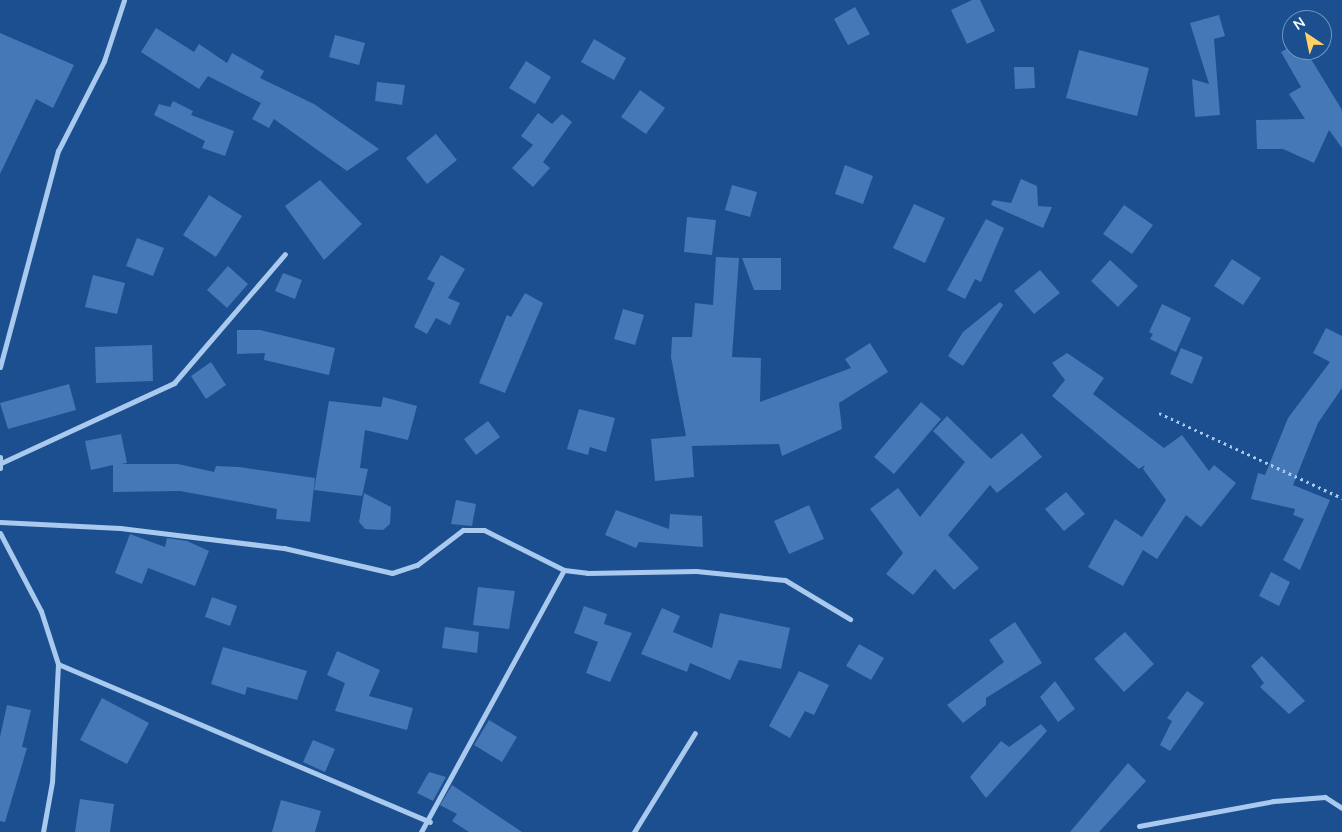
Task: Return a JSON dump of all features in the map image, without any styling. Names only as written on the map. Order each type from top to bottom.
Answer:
[{"type":"street","points":[[0,367],[58,151],[104,61],[124,0]]},
{"type":"street","points":[[0,462],[174,383],[285,254]]},
{"type":"street","points":[[0,522],[120,528],[284,548],[392,573],[416,565],[463,530],[484,530],[564,570],[587,573],[673,570],[785,580],[850,619]]},
{"type":"street","points":[[0,533],[41,611],[58,664],[52,782],[43,832]]},
{"type":"street","points":[[422,832],[430,822],[461,766],[474,729],[564,570]]},
{"type":"street","points":[[58,664],[430,822]]},
{"type":"street","points":[[634,832],[694,733]]},
{"type":"street","points":[[1140,826],[1274,801],[1325,797],[1342,808]]},
{"type":"path","points":[[1159,412],[1342,498]]},
{"type":"building","points":[[972,0],[980,0],[995,31],[967,44],[951,10]]},
{"type":"building","points":[[855,7],[870,34],[848,45],[834,19]]},
{"type":"building","points":[[1219,15],[1225,36],[1214,39],[1220,115],[1195,117],[1192,79],[1209,84],[1190,23]]},
{"type":"building","points":[[156,28],[194,52],[199,44],[227,63],[232,53],[264,71],[260,78],[314,104],[379,149],[347,171],[274,119],[269,128],[252,119],[261,103],[208,76],[199,89],[141,52]]},
{"type":"building","points":[[0,33],[74,65],[53,108],[36,99],[0,174]]},
{"type":"building","points":[[335,35],[365,43],[359,65],[329,57]]},
{"type":"building","points":[[594,39],[626,58],[614,80],[581,62]]},
{"type":"building","points":[[1079,50],[1149,68],[1137,116],[1066,98]]},
{"type":"building","points":[[1286,60],[1312,60],[1342,110],[1342,148],[1329,130],[1314,163],[1283,149],[1257,149],[1256,120],[1305,119],[1289,94],[1301,87]]},
{"type":"building","points":[[526,61],[551,77],[535,104],[509,88]]},
{"type":"building","points":[[1014,67],[1034,67],[1035,88],[1015,89]]},
{"type":"building","points":[[377,82],[405,85],[402,105],[375,101]]},
{"type":"building","points":[[640,90],[665,108],[646,134],[621,117]]},
{"type":"building","points":[[173,101],[193,111],[191,115],[234,131],[225,156],[202,148],[205,141],[154,115],[159,104],[170,107]]},
{"type":"building","points":[[538,113],[552,124],[562,114],[572,122],[543,162],[550,168],[533,187],[512,168],[533,145],[521,136]]},
{"type":"building","points":[[436,134],[457,160],[427,184],[406,158]]},
{"type":"building","points":[[845,165],[873,176],[863,204],[835,194]]},
{"type":"building","points":[[1021,179],[1037,186],[1038,206],[1052,207],[1043,228],[991,205],[993,200],[1011,203]]},
{"type":"building","points":[[320,180],[362,224],[324,260],[285,206]]},
{"type":"building","points":[[732,185],[757,192],[750,217],[725,210]]},
{"type":"building","points":[[209,195],[242,216],[216,257],[183,235]]},
{"type":"building","points":[[914,204],[945,218],[925,263],[893,248]]},
{"type":"building","points":[[1124,205],[1153,225],[1132,254],[1103,234]]},
{"type":"building","points":[[687,217],[716,220],[712,255],[684,252]]},
{"type":"building","points":[[986,219],[1004,228],[981,282],[975,279],[965,299],[947,290]]},
{"type":"building","points":[[137,238],[164,248],[153,276],[126,266]]},
{"type":"building","points":[[441,255],[465,269],[448,298],[460,303],[450,325],[436,318],[427,334],[414,327],[435,283],[427,279]]},
{"type":"building","points":[[716,257],[739,258],[732,357],[761,358],[760,402],[851,368],[845,359],[870,343],[888,372],[839,403],[842,429],[782,456],[779,444],[692,446],[694,477],[655,481],[651,439],[686,436],[671,357],[672,337],[692,337],[695,303],[713,305]]},
{"type":"building","points":[[742,258],[781,258],[781,290],[754,290]]},
{"type":"building","points":[[1232,259],[1261,278],[1243,305],[1214,286]]},
{"type":"building","points":[[1110,260],[1138,286],[1118,307],[1091,281]]},
{"type":"building","points":[[228,266],[248,284],[227,308],[207,290]]},
{"type":"building","points":[[1040,270],[1060,293],[1034,314],[1014,291]]},
{"type":"building","points":[[283,273],[302,280],[295,299],[275,291]]},
{"type":"building","points":[[93,275],[125,283],[117,314],[85,307]]},
{"type":"building","points":[[525,293],[543,303],[505,393],[479,383],[507,315],[511,317]]},
{"type":"building","points":[[1000,302],[1003,305],[963,366],[948,356],[963,332]]},
{"type":"building","points":[[1162,304],[1191,318],[1176,352],[1150,339],[1153,334],[1149,332]]},
{"type":"building","points":[[623,309],[644,315],[635,345],[614,339]]},
{"type":"building","points":[[1326,328],[1342,336],[1342,388],[1318,423],[1293,485],[1330,500],[1300,570],[1283,560],[1304,519],[1293,515],[1295,509],[1251,499],[1258,473],[1265,475],[1288,418],[1330,362],[1313,353]]},
{"type":"building","points":[[237,330],[260,330],[335,348],[329,375],[264,360],[265,353],[237,354]]},
{"type":"building","points":[[152,345],[153,381],[96,383],[95,347]]},
{"type":"building","points":[[1181,348],[1203,357],[1192,384],[1170,374]]},
{"type":"building","points":[[1067,353],[1104,378],[1093,394],[1164,448],[1182,435],[1209,471],[1214,465],[1236,483],[1201,527],[1186,515],[1157,559],[1143,550],[1123,586],[1088,567],[1115,519],[1142,537],[1166,500],[1143,469],[1145,465],[1139,469],[1052,396],[1065,380],[1052,363]]},
{"type":"building","points":[[211,362],[226,385],[206,399],[191,376]]},
{"type":"building","points":[[69,384],[76,410],[8,429],[0,403]]},
{"type":"building","points":[[383,397],[417,406],[408,440],[365,430],[360,468],[368,469],[362,496],[314,490],[329,401],[381,407]]},
{"type":"building","points":[[921,402],[941,419],[894,474],[874,457]]},
{"type":"building","points":[[579,409],[615,418],[606,452],[590,447],[588,455],[567,449]]},
{"type":"building","points":[[947,416],[991,459],[1022,433],[1042,457],[997,493],[990,485],[948,535],[979,568],[954,590],[935,569],[913,595],[886,574],[903,553],[870,509],[898,488],[920,517],[965,462],[933,431]]},
{"type":"building","points":[[488,421],[500,437],[476,455],[464,439]]},
{"type":"building","points":[[121,434],[127,463],[121,464],[178,464],[214,472],[216,466],[239,467],[315,478],[310,522],[276,519],[277,509],[180,491],[113,492],[113,465],[91,470],[85,441]]},
{"type":"building","points":[[1066,492],[1085,514],[1064,531],[1045,509]]},
{"type":"building","points":[[364,493],[391,507],[390,524],[383,530],[365,529],[359,522]]},
{"type":"building","points":[[456,500],[476,504],[472,526],[451,524]]},
{"type":"building","points":[[809,505],[824,539],[789,554],[774,521]]},
{"type":"building","points":[[616,510],[669,529],[670,514],[702,516],[703,547],[639,542],[636,548],[605,535]]},
{"type":"building","points":[[130,534],[165,547],[167,538],[187,541],[209,551],[195,586],[148,568],[142,584],[115,573]]},
{"type":"building","points":[[1271,572],[1290,582],[1279,606],[1259,596]]},
{"type":"building","points":[[478,587],[515,591],[509,629],[473,625]]},
{"type":"building","points":[[212,597],[237,606],[230,626],[205,617]]},
{"type":"building","points":[[584,606],[607,614],[604,624],[632,633],[610,682],[586,673],[598,642],[574,633]]},
{"type":"building","points":[[662,608],[680,616],[673,632],[712,648],[720,613],[790,628],[781,669],[739,660],[730,680],[690,663],[687,672],[641,654]]},
{"type":"building","points":[[1015,622],[1042,663],[986,698],[986,705],[963,723],[947,705],[1004,662],[989,640]]},
{"type":"building","points":[[445,627],[479,632],[477,653],[442,648]]},
{"type":"building","points":[[1125,632],[1154,664],[1124,692],[1094,659]]},
{"type":"building","points":[[859,644],[884,658],[871,680],[846,666]]},
{"type":"building","points":[[223,647],[307,671],[297,700],[247,687],[245,695],[211,684]]},
{"type":"building","points":[[337,651],[380,670],[369,696],[413,708],[407,730],[335,711],[345,683],[327,675]]},
{"type":"building","points":[[1262,656],[1305,701],[1289,714],[1260,687],[1264,683],[1251,666]]},
{"type":"building","points":[[799,671],[829,685],[814,715],[805,711],[790,738],[769,726]]},
{"type":"building","points":[[1055,681],[1075,709],[1058,722],[1040,697]]},
{"type":"building","points":[[1187,691],[1204,703],[1170,751],[1160,745],[1172,721],[1167,718]]},
{"type":"building","points":[[102,698],[149,723],[127,764],[80,740]]},
{"type":"building","points":[[7,705],[31,710],[22,747],[27,748],[5,822],[0,821],[0,737]]},
{"type":"building","points":[[489,720],[517,737],[502,762],[474,745]]},
{"type":"building","points":[[1041,724],[1047,731],[986,798],[970,777],[1001,741],[1009,747]]},
{"type":"building","points":[[313,740],[335,749],[325,772],[303,762]]},
{"type":"building","points":[[1128,763],[1146,781],[1099,832],[1070,832]]},
{"type":"building","points":[[429,772],[446,777],[433,801],[417,793]]},
{"type":"building","points":[[452,785],[522,832],[469,832],[452,821],[457,814],[440,805]]},
{"type":"building","points":[[80,799],[114,804],[110,832],[75,832]]},
{"type":"building","points":[[281,800],[321,811],[315,832],[272,832]]}]
